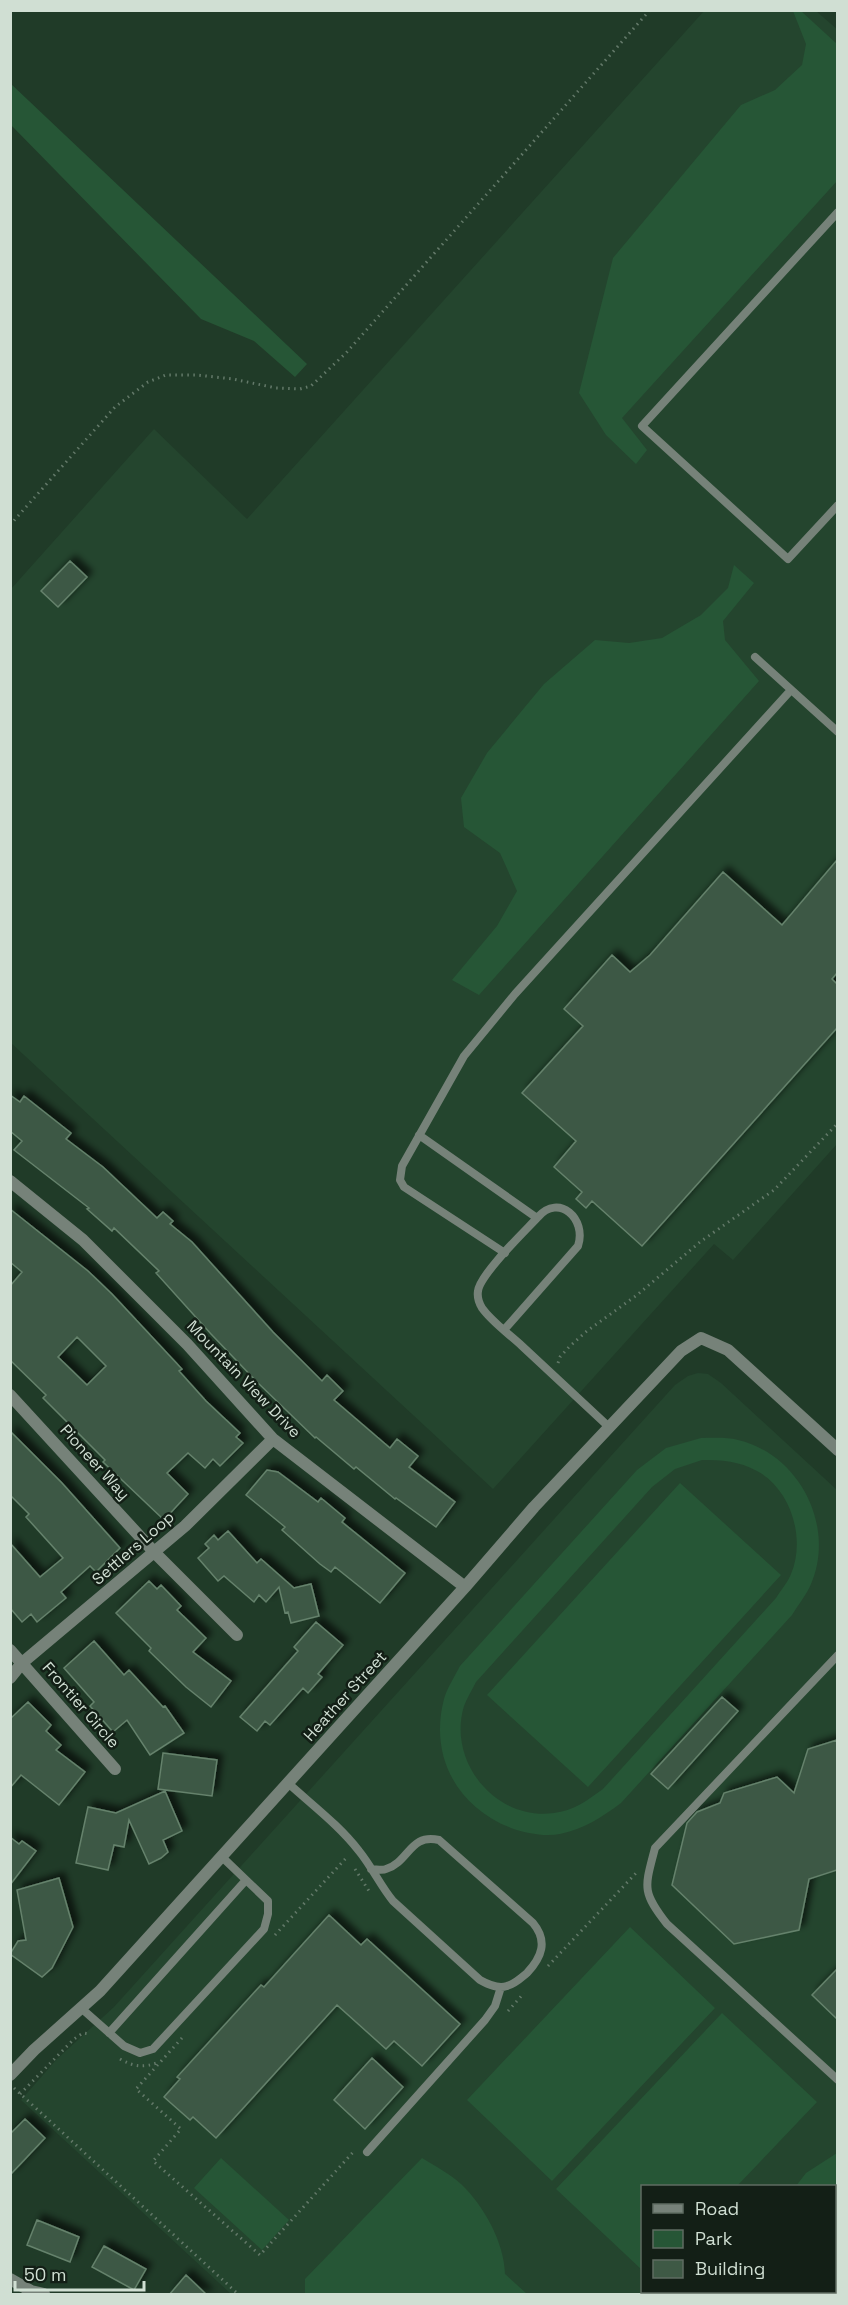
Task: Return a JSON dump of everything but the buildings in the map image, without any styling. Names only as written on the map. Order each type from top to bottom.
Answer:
[{"type":"street","name":"Mountain View Drive","points":[[10,1180],[91,1248],[187,1344],[273,1439],[465,1587]]},
{"type":"street","name":"Heather Street","points":[[10,2075],[34,2050],[100,1991],[465,1587],[534,1507],[681,1350],[702,1338],[728,1350],[837,1450]]},
{"type":"street","name":"Pioneer Way","points":[[10,1395],[155,1553],[237,1635]]},
{"type":"street","name":"Settlers Loop","points":[[10,1678],[22,1664],[185,1526],[273,1439]]},
{"type":"street","name":"Frontier Circle","points":[[10,1650],[115,1769]]},
{"type":"street","points":[[10,2279],[31,2291],[44,2295]]},
{"type":"lane","points":[[837,212],[642,426],[788,560],[837,505]]},
{"type":"lane","points":[[755,657],[837,732]]},
{"type":"lane","points":[[505,1253],[404,1187],[400,1180],[402,1166],[464,1056],[515,994],[791,690]]},
{"type":"lane","points":[[419,1135],[537,1218]]},
{"type":"lane","points":[[504,1330],[573,1252],[581,1238],[578,1222],[567,1211],[550,1208],[543,1211],[485,1275],[478,1290],[481,1306],[504,1330],[609,1427]]},
{"type":"lane","points":[[837,1655],[655,1848],[645,1882],[647,1895],[667,1924],[837,2080]]},
{"type":"lane","points":[[288,1783],[344,1833],[360,1852],[382,1888],[393,1901],[480,1980],[488,1985],[501,1987],[515,1983],[536,1963],[543,1947],[542,1938],[533,1923],[439,1840],[425,1839],[418,1842],[394,1865],[385,1870],[371,1869]]},
{"type":"lane","points":[[81,2008],[124,2046],[140,2053],[153,2049],[264,1929],[268,1901],[221,1856]]},
{"type":"lane","points":[[109,2033],[246,1880]]},
{"type":"lane","points":[[367,2152],[485,2020],[495,2006],[501,1987]]},
{"type":"path","points":[[10,525],[115,407],[148,382],[166,375],[197,375],[276,388],[311,386],[346,353],[650,10]]},
{"type":"path","points":[[557,1378],[560,1357],[569,1347],[638,1295],[700,1242],[774,1190],[837,1123]]},
{"type":"path","points":[[270,1941],[348,1855],[373,1897]]},
{"type":"path","points":[[542,1973],[636,1870],[648,1872]]},
{"type":"path","points":[[502,2017],[526,1990]]},
{"type":"path","points":[[20,2094],[74,2039],[83,2033],[92,2034],[98,2039]]},
{"type":"path","points":[[184,2036],[136,2089],[182,2129],[153,2160],[260,2255],[360,2146]]},
{"type":"path","points":[[112,2052],[130,2065],[143,2067],[161,2061]]},
{"type":"path","points":[[10,2085],[238,2295]]},
{"type":"shaded area","points":[[704,11],[816,11],[838,30],[837,1144],[733,1260],[714,1244],[493,1489],[11,1043],[11,589],[154,429],[247,519]]},
{"type":"shaded area","points":[[698,1373],[708,1374],[721,1383],[837,1490],[837,2294],[231,2294],[21,2100],[57,2059],[114,2007],[675,1385],[688,1376]]},
{"type":"green space","points":[[793,11],[801,11],[837,44],[837,181],[622,418],[647,450],[636,464],[606,435],[579,393],[613,258],[741,105],[775,90],[802,65],[806,44]]},
{"type":"green space","points":[[10,83],[307,364],[295,377],[254,341],[201,319],[11,125]]},
{"type":"green space","points":[[734,565],[754,583],[723,621],[725,640],[759,681],[479,995],[452,980],[497,926],[517,891],[500,853],[464,827],[461,798],[487,753],[544,684],[595,640],[629,643],[662,638],[701,615],[728,588]]},
{"type":"green space","points":[[701,1438],[729,1438],[760,1448],[779,1460],[794,1476],[807,1496],[815,1517],[819,1539],[818,1562],[811,1584],[792,1615],[621,1803],[592,1822],[560,1834],[535,1834],[511,1828],[492,1819],[476,1807],[462,1793],[452,1777],[444,1759],[441,1740],[440,1720],[447,1691],[460,1666],[637,1470],[666,1448]],"holes":[[[702,1460],[737,1463],[750,1468],[769,1479],[779,1490],[787,1502],[796,1531],[797,1546],[791,1574],[776,1598],[603,1789],[586,1801],[561,1812],[533,1813],[513,1808],[481,1784],[470,1767],[463,1747],[461,1727],[464,1706],[476,1682],[652,1487],[675,1469]]]},
{"type":"green space","points":[[680,1483],[781,1575],[588,1787],[487,1695]]},
{"type":"green space","points":[[630,1927],[715,2008],[552,2181],[467,2100]]},
{"type":"green space","points":[[722,2013],[817,2102],[738,2185],[641,2185],[641,2269],[556,2189]]},
{"type":"green space","points":[[837,2153],[837,2294],[762,2294],[836,2293],[836,2185],[797,2185],[806,2173]]},
{"type":"green space","points":[[221,2158],[289,2220],[262,2250],[194,2188]]},
{"type":"green space","points":[[422,2158],[457,2180],[477,2203],[497,2237],[505,2274],[527,2294],[305,2294],[305,2279]]}]
